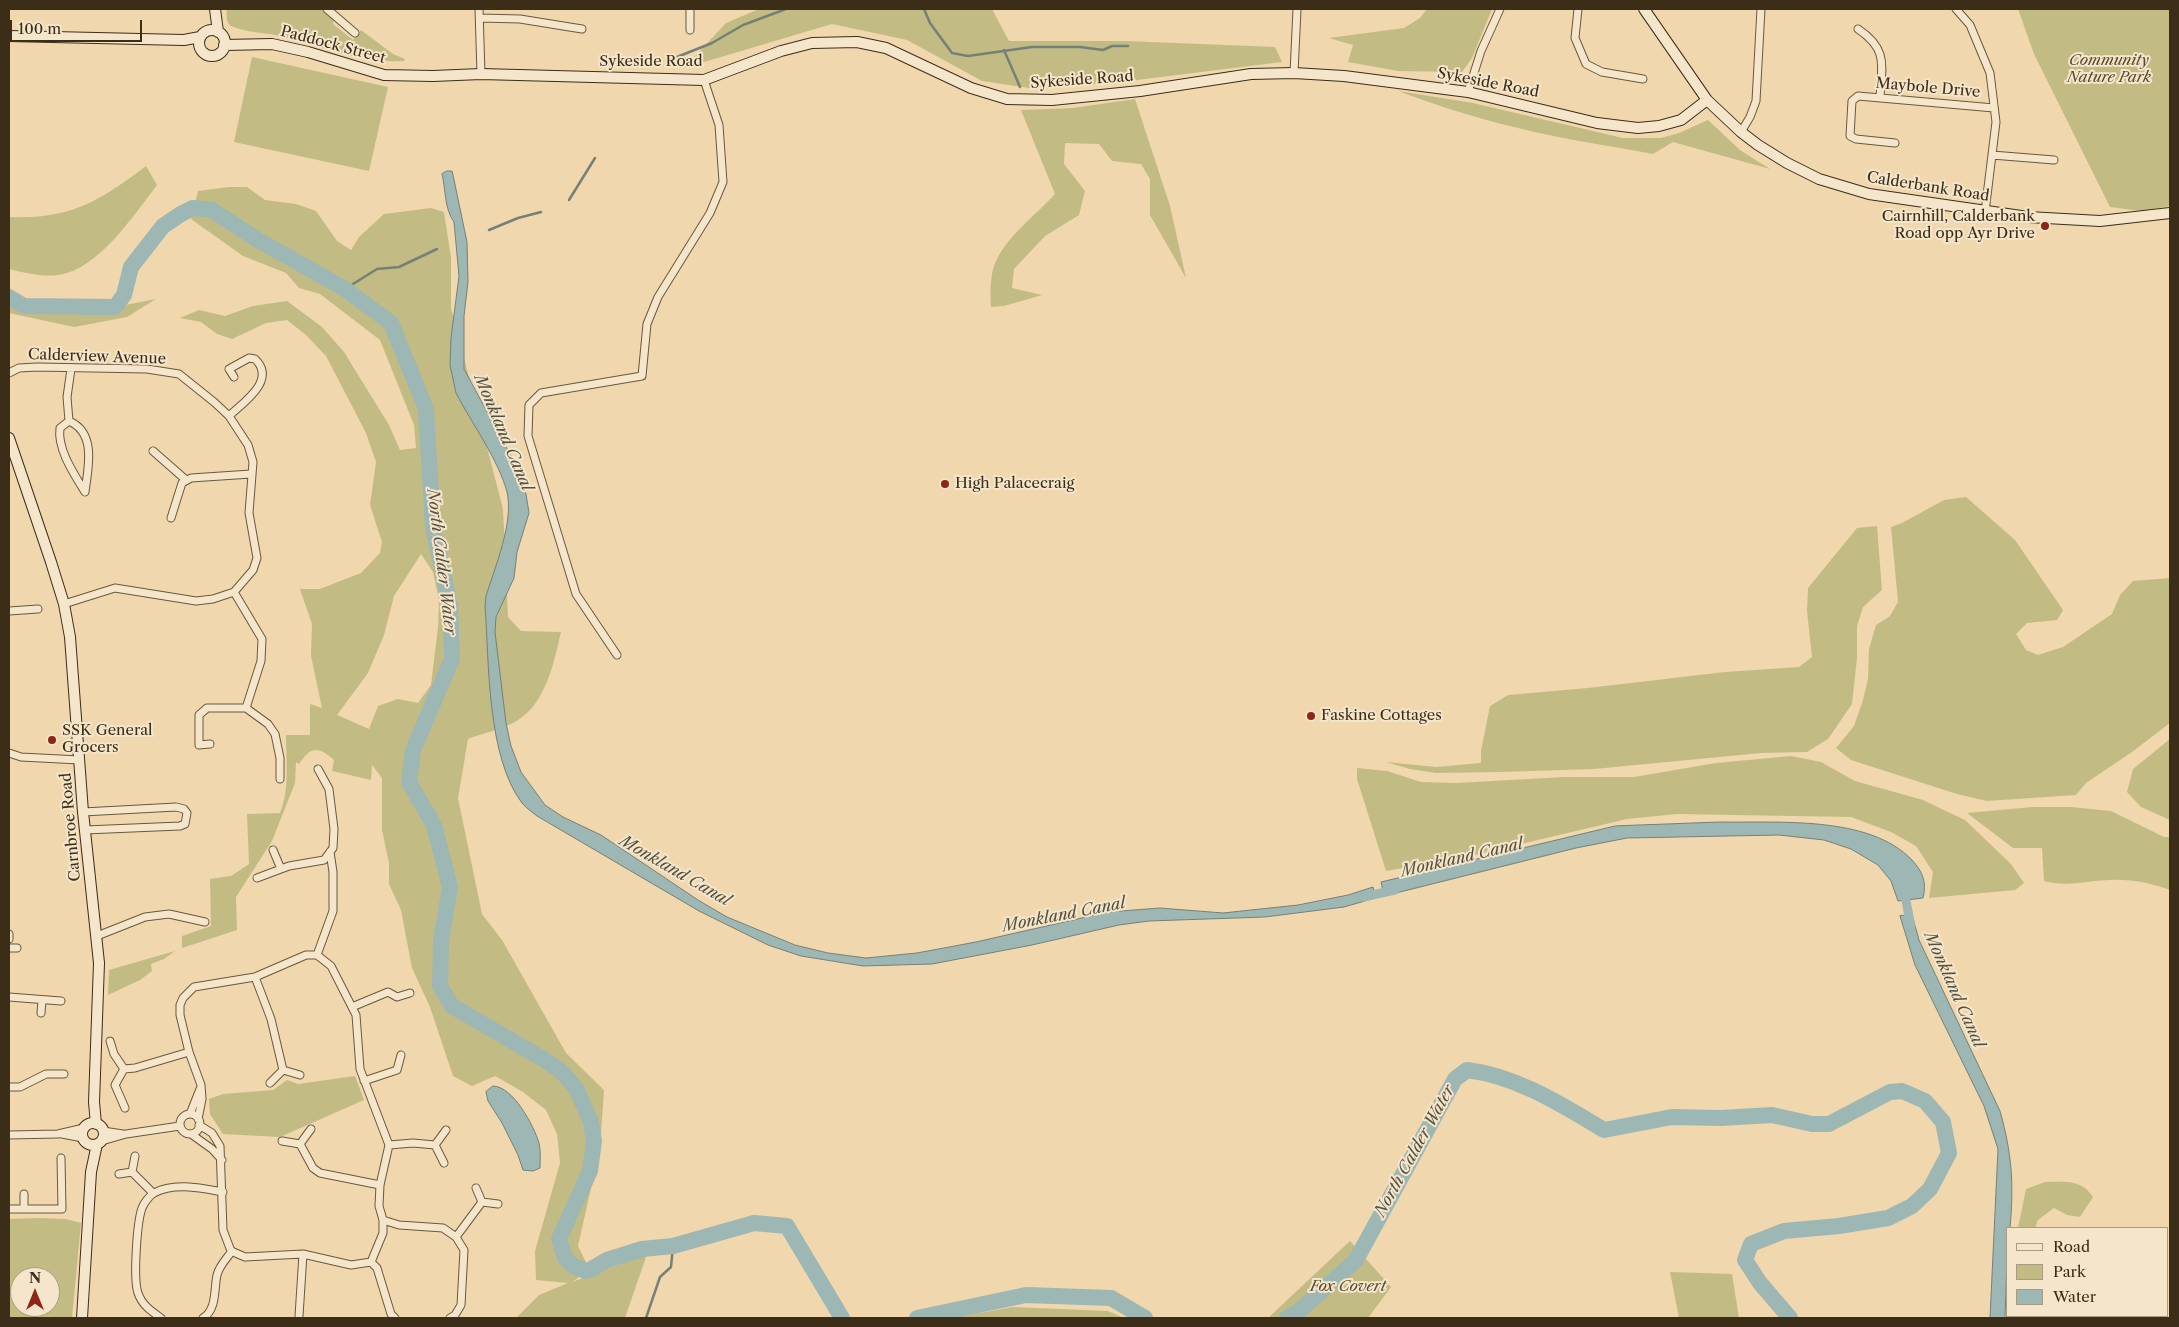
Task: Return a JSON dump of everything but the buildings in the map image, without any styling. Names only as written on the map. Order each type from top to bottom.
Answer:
[{"type":"street","points":[[327,9],[356,32]]},
{"type":"street","points":[[479,9],[481,74]]},
{"type":"street","points":[[690,9],[690,30]]},
{"type":"street","points":[[1294,73],[1298,9]]},
{"type":"street","points":[[1468,92],[1481,51],[1500,9]]},
{"type":"street","points":[[1578,9],[1575,38],[1586,64],[1602,72],[1643,80]]},
{"type":"street","name":"Calderbank Road","points":[[1644,9],[1707,100],[1741,132],[1787,163],[1819,178],[1869,194],[1985,212],[2064,220],[2100,222],[2170,213]]},
{"type":"street","points":[[1741,132],[1750,117],[1756,101],[1761,9]]},
{"type":"street","points":[[1956,9],[1970,25],[1990,73],[1996,122],[1985,212]]},
{"type":"street","points":[[215,12],[222,38],[222,51],[214,55],[206,54],[202,38],[215,12]]},
{"type":"street","points":[[480,18],[520,19],[582,29]]},
{"type":"street","points":[[1858,29],[1871,38],[1882,57],[1880,97]]},
{"type":"street","points":[[9,36],[184,40],[222,38]]},
{"type":"street","name":"Paddock Street","points":[[222,38],[243,44],[272,44],[308,52],[384,75],[433,76]]},
{"type":"street","name":"Sykeside Road","points":[[433,76],[481,74],[704,80],[781,51],[812,43],[857,42],[886,48],[970,88],[1007,99],[1052,100],[1140,90],[1250,74],[1294,73],[1344,76],[1468,92],[1597,123],[1638,128],[1659,126],[1682,120],[1707,100]]},
{"type":"street","points":[[617,655],[576,594],[528,436],[529,405],[540,393],[642,376],[647,324],[658,297],[710,213],[723,182],[719,125],[704,80]]},
{"type":"street","name":"Maybole Drive","points":[[1895,143],[1856,139],[1850,136],[1852,101],[1858,96],[1880,97],[1994,108]]},
{"type":"street","points":[[1992,155],[2054,160]]},
{"type":"street","points":[[229,416],[260,385],[264,374],[263,368],[255,359],[249,358],[229,369],[234,377]]},
{"type":"street","name":"Calderview Avenue","points":[[9,373],[20,368],[71,368],[147,369],[179,374],[229,416],[242,434],[252,453],[249,513],[257,558],[253,570],[234,592]]},
{"type":"street","points":[[70,421],[67,398],[71,368]]},
{"type":"street","points":[[70,421],[76,424],[84,435],[91,454],[85,492],[72,471],[59,438],[60,428],[70,421]]},
{"type":"street","name":"Carnbroe Road","points":[[9,438],[64,604],[70,637],[83,812],[97,936],[99,963],[94,1102],[82,1318]]},
{"type":"street","points":[[153,451],[186,480]]},
{"type":"street","points":[[170,518],[182,484],[186,480],[191,478],[251,474]]},
{"type":"street","points":[[64,604],[115,588],[196,601],[213,599],[234,592],[262,639],[261,661],[246,708]]},
{"type":"street","points":[[9,611],[38,609]]},
{"type":"street","points":[[210,744],[199,745],[199,714],[207,708],[246,708],[268,724],[275,734],[280,758],[280,779]]},
{"type":"street","points":[[9,753],[21,757],[79,760]]},
{"type":"street","points":[[257,878],[281,869],[324,860],[333,848],[332,801],[329,789],[318,769]]},
{"type":"street","points":[[83,812],[176,807],[184,809],[187,813],[185,824],[180,826],[85,830]]},
{"type":"street","points":[[274,850],[281,869]]},
{"type":"street","points":[[317,954],[333,911],[333,872],[330,852]]},
{"type":"street","points":[[97,936],[145,917],[169,914],[205,922]]},
{"type":"street","points":[[191,1134],[198,1130],[202,1100],[201,1085],[189,1052],[179,1010],[180,1004],[188,992],[194,987],[255,977],[306,955],[317,954],[331,966],[356,1015],[360,1069],[389,1145],[380,1185],[379,1206],[383,1220],[383,1233],[371,1262]]},
{"type":"street","points":[[255,977],[272,1019],[283,1070]]},
{"type":"street","points":[[352,1007],[388,992],[397,997],[410,993]]},
{"type":"street","points":[[9,997],[61,1001]]},
{"type":"street","points":[[41,1013],[42,1000]]},
{"type":"street","points":[[110,1041],[114,1054],[124,1069]]},
{"type":"street","points":[[124,1069],[135,1068],[189,1052]]},
{"type":"street","points":[[364,1081],[397,1070],[401,1055]]},
{"type":"street","points":[[124,1069],[115,1085],[125,1108]]},
{"type":"street","points":[[283,1070],[300,1075]]},
{"type":"street","points":[[270,1083],[283,1070]]},
{"type":"street","points":[[9,1087],[20,1087],[46,1074],[64,1074]]},
{"type":"street","points":[[201,1085],[190,1114],[182,1118],[180,1126],[184,1132],[191,1134],[212,1149],[222,1161]]},
{"type":"street","points":[[190,1114],[212,1133],[220,1146],[224,1238],[232,1251],[245,1257],[303,1254],[351,1265],[371,1262]]},
{"type":"street","points":[[9,1135],[126,1134],[180,1126]]},
{"type":"street","points":[[300,1144],[311,1129]]},
{"type":"street","points":[[436,1145],[446,1130]]},
{"type":"street","points":[[282,1141],[300,1144]]},
{"type":"street","points":[[389,1145],[413,1143],[436,1145]]},
{"type":"street","points":[[300,1144],[313,1168],[320,1173],[380,1185]]},
{"type":"street","points":[[436,1145],[444,1163]]},
{"type":"street","points":[[132,1172],[135,1156]]},
{"type":"street","points":[[9,1209],[62,1208],[61,1158]]},
{"type":"street","points":[[119,1174],[132,1172]]},
{"type":"street","points":[[132,1172],[153,1194]]},
{"type":"street","points":[[161,1318],[146,1307],[138,1292],[136,1266],[142,1209],[153,1194],[170,1188],[182,1187],[223,1192]]},
{"type":"street","points":[[476,1188],[482,1202]]},
{"type":"street","points":[[24,1194],[24,1209]]},
{"type":"street","points":[[456,1237],[482,1202]]},
{"type":"street","points":[[482,1202],[498,1204]]},
{"type":"street","points":[[383,1220],[399,1225],[443,1228],[456,1237],[464,1250],[461,1305],[455,1315],[450,1318]]},
{"type":"street","points":[[203,1318],[207,1316],[215,1299],[217,1273],[232,1251]]},
{"type":"street","points":[[299,1317],[303,1254]]},
{"type":"street","points":[[371,1262],[377,1268],[391,1314],[395,1318]]},
{"type":"green space","points":[[227,9],[322,9],[334,19],[333,24],[353,40],[361,30],[393,54],[405,59],[404,61],[372,60],[280,36],[237,28],[228,23]]},
{"type":"green space","points":[[759,9],[992,9],[1009,41],[1126,41],[1275,47],[1282,62],[1129,81],[1036,89],[982,81],[907,40],[832,24],[684,68],[726,23]]},
{"type":"green space","points":[[1427,9],[1492,9],[1472,58],[1462,72],[1398,71],[1348,62],[1353,45],[1329,38],[1404,28],[1420,18]]},
{"type":"green space","name":"Community Nature Park","points":[[2018,9],[2170,9],[2170,206],[2141,211],[2110,207],[2034,54]]},
{"type":"green space","points":[[252,57],[388,87],[369,171],[234,142]]},
{"type":"green space","points":[[1398,91],[1473,103],[1623,138],[1661,138],[1679,133],[1708,120],[1740,150],[1770,169],[1673,142],[1653,154],[1549,135],[1470,115]]},
{"type":"green space","points":[[1135,99],[1170,206],[1186,278],[1150,215],[1150,179],[1141,164],[1112,161],[1099,144],[1065,143],[1064,164],[1085,191],[1079,215],[1045,236],[1014,269],[1012,288],[1042,295],[1004,306],[991,307],[993,271],[1001,252],[1015,234],[1055,194],[1021,110],[1073,108]]},
{"type":"green space","points":[[146,166],[157,185],[114,239],[87,263],[73,271],[58,275],[34,274],[9,269],[9,217],[49,215],[83,206],[114,189]]},
{"type":"green space","points":[[247,187],[265,200],[296,204],[316,211],[337,241],[351,250],[359,237],[384,214],[431,208],[444,212],[451,258],[451,308],[503,509],[508,617],[521,631],[561,632],[552,669],[542,693],[528,713],[506,726],[468,739],[458,798],[482,914],[502,940],[566,1053],[604,1090],[600,1148],[578,1246],[590,1270],[572,1282],[647,1254],[625,1318],[516,1318],[539,1295],[568,1283],[536,1280],[535,1251],[560,1163],[557,1134],[546,1110],[523,1092],[495,1076],[472,1086],[453,1076],[430,1007],[412,968],[401,910],[389,884],[389,863],[382,830],[382,778],[372,765],[371,780],[332,771],[334,760],[319,750],[311,751],[299,764],[296,762],[295,783],[272,841],[236,897],[237,930],[182,948],[182,936],[211,926],[210,879],[231,876],[249,864],[247,814],[280,813],[286,785],[286,735],[310,735],[310,704],[322,708],[311,656],[312,624],[300,589],[320,589],[361,573],[380,553],[382,542],[370,505],[376,462],[366,433],[326,356],[306,335],[287,320],[266,323],[232,339],[217,334],[201,322],[180,318],[199,310],[225,316],[253,306],[287,301],[322,327],[344,352],[389,425],[400,450],[416,448],[414,425],[380,340],[320,294],[299,288],[286,273],[243,256],[191,219],[198,191]],"holes":[[[421,554],[433,572],[439,600],[438,627],[431,685],[418,703],[398,699],[378,706],[369,729],[337,715],[368,673],[384,635],[394,596]]]},
{"type":"green space","points":[[156,299],[127,317],[74,327],[9,313],[9,302],[65,310],[100,310]]},
{"type":"green space","points":[[1966,497],[2015,540],[2063,610],[2057,620],[2027,623],[2016,634],[2026,650],[2038,655],[2063,647],[2112,614],[2120,595],[2133,581],[2170,578],[2170,723],[2132,752],[2086,783],[2076,795],[1987,801],[1957,794],[1851,760],[1836,748],[1854,726],[1863,700],[1868,679],[1869,649],[1876,625],[1890,616],[1898,602],[1891,527],[1944,500]]},
{"type":"green space","points":[[1877,526],[1882,590],[1863,607],[1857,626],[1857,658],[1852,704],[1828,739],[1807,752],[1761,753],[1594,769],[1500,772],[1436,773],[1410,769],[1386,762],[1436,767],[1481,763],[1481,751],[1490,706],[1508,695],[1725,672],[1799,667],[1812,657],[1807,611],[1808,588],[1857,528]]},
{"type":"green space","points":[[2170,739],[2170,820],[2141,807],[2127,792],[2133,769]]},
{"type":"green space","points":[[1791,756],[1821,762],[1855,781],[1923,800],[1965,820],[2011,864],[2024,883],[2015,890],[1929,898],[1933,872],[1916,846],[1891,832],[1851,817],[1677,814],[1627,819],[1470,856],[1386,871],[1357,779],[1357,768],[1387,771],[1421,782],[1456,783],[1564,777],[1634,777],[1716,763]]},
{"type":"green space","points":[[2032,807],[2071,807],[2111,811],[2164,837],[2170,837],[2170,890],[2148,883],[2125,880],[2068,884],[2044,881],[2042,848],[2013,848],[1967,813]]},
{"type":"green space","points":[[175,951],[164,959],[151,964],[152,971],[140,980],[108,995],[109,970]]},
{"type":"green space","points":[[355,1076],[364,1100],[280,1137],[223,1134],[210,1114],[209,1099],[223,1094],[273,1090],[287,1080],[298,1084]]},
{"type":"green space","points":[[2045,1182],[2066,1182],[2078,1184],[2093,1197],[2080,1217],[2067,1215],[2054,1208],[2038,1220],[2035,1227],[2018,1227],[2026,1189]]},
{"type":"green space","points":[[9,1219],[66,1219],[81,1223],[72,1318],[9,1318]]},
{"type":"green space","name":"Fox Covert","points":[[1350,1241],[1391,1287],[1368,1318],[1268,1318]]},
{"type":"green space","points":[[1670,1272],[1732,1274],[1739,1318],[1679,1318]]},
{"type":"green space","points":[[1013,1307],[1108,1311],[1124,1318],[952,1318]]},
{"type":"water","points":[[452,171],[467,242],[468,282],[464,316],[464,369],[512,458],[526,494],[529,513],[517,552],[514,578],[496,617],[495,632],[506,723],[511,746],[521,772],[545,805],[563,817],[601,835],[698,900],[727,917],[795,945],[828,953],[866,958],[917,953],[976,942],[1108,912],[1160,908],[1223,913],[1298,905],[1348,895],[1373,887],[1375,898],[1344,907],[1265,917],[1149,921],[1119,925],[1032,945],[932,964],[863,966],[801,956],[768,945],[699,911],[537,816],[522,803],[511,784],[502,761],[492,708],[485,605],[506,530],[508,517],[507,492],[498,468],[456,393],[450,365],[451,338],[459,276],[454,222],[447,205],[442,174]]},
{"type":"water","points":[[1720,822],[1822,824],[1848,828],[1872,835],[1894,845],[1916,864],[1924,883],[1923,898],[1898,901],[1891,881],[1878,865],[1851,849],[1824,840],[1779,835],[1627,838],[1576,848],[1384,896],[1381,882],[1615,826]]},
{"type":"water","points":[[1912,915],[1919,940],[2000,1111],[2009,1155],[2012,1183],[2010,1227],[2006,1227],[2005,1318],[1990,1318],[1998,1149],[1984,1106],[1915,965],[1900,916]]},
{"type":"water","points":[[493,1086],[501,1088],[508,1093],[528,1117],[539,1143],[540,1168],[533,1171],[523,1170],[518,1155],[502,1123],[488,1101],[486,1092]]},
{"type":"waterway","points":[[667,61],[712,43],[743,25],[786,9]]},
{"type":"waterway","points":[[924,9],[930,23],[952,53],[968,56],[1032,47],[1080,47],[1103,50],[1112,46],[1128,46]]},
{"type":"waterway","points":[[1004,50],[1020,87]]},
{"type":"waterway","points":[[569,200],[595,158]]},
{"type":"waterway","name":"North Calder Water","points":[[9,297],[24,306],[115,307],[124,295],[131,267],[163,226],[193,208],[212,210],[258,240],[345,289],[391,323],[426,409],[433,527],[450,606],[452,659],[413,750],[409,782],[434,825],[450,887],[441,940],[440,986],[452,1006],[543,1059],[561,1071],[576,1088],[591,1122],[594,1141],[590,1171],[559,1239],[565,1258],[573,1266],[586,1271],[607,1260],[642,1249],[673,1246],[754,1223],[787,1226],[842,1318]]},
{"type":"waterway","points":[[489,230],[518,218],[541,212]]},
{"type":"waterway","points":[[345,289],[377,269],[399,267],[437,249]]},
{"type":"waterway","name":"Monkland Canal","points":[[1363,897],[1395,890]]},
{"type":"waterway","name":"Monkland Canal","points":[[1904,890],[1911,927]]},
{"type":"waterway","name":"North Calder Water","points":[[1287,1318],[1297,1313],[1356,1260],[1455,1079],[1467,1070],[1486,1073],[1521,1085],[1604,1130],[1672,1117],[1721,1118],[1772,1115],[1812,1124],[1829,1124],[1890,1092],[1902,1091],[1925,1101],[1943,1122],[1949,1153],[1930,1189],[1912,1206],[1888,1218],[1839,1226],[1784,1231],[1751,1244],[1745,1260],[1760,1283],[1790,1318]]},
{"type":"waterway","points":[[646,1318],[660,1277],[671,1267],[673,1246]]},
{"type":"waterway","name":"North Calder Water","points":[[917,1318],[1026,1295],[1111,1298],[1145,1318]]},
{"type":"place","name":"Cairnhill, Calderbank Road opp Ayr Drive","points":[[2045,226]]},
{"type":"place","name":"High Palacecraig","points":[[945,484]]},
{"type":"place","name":"Faskine Cottages","points":[[1311,716]]},
{"type":"place","name":"SSK General Grocers","points":[[52,740]]}]
